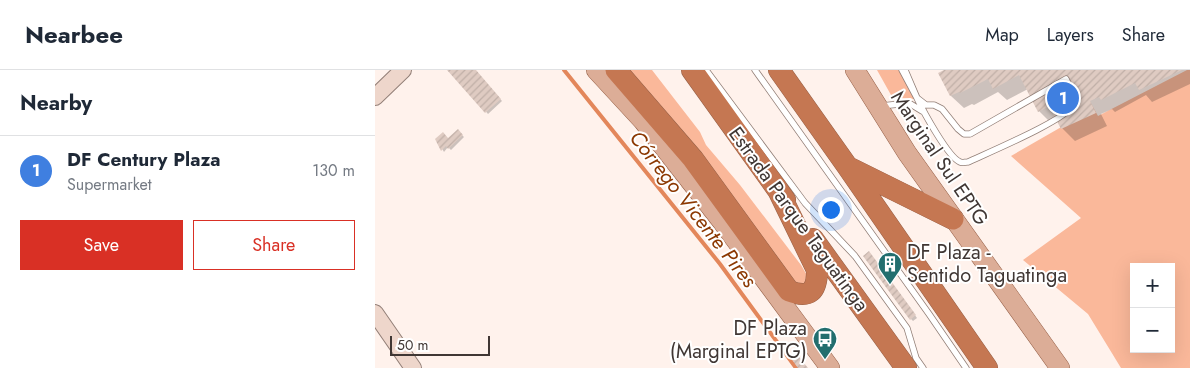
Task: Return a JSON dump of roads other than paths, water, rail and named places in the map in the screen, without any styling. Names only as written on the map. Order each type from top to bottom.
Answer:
[{"type":"highway","points":[[616,70],[693,160],[789,291],[800,295],[815,288],[817,270],[777,188]]},
{"type":"highway","name":"Estrada Parque Taguatinga","points":[[691,70],[906,368]]},
{"type":"highway","points":[[779,70],[987,368]]},
{"type":"highway","points":[[847,166],[953,218]]},
{"type":"main road","points":[[596,70],[643,121],[717,215],[830,368]]},
{"type":"main road","name":"Marginal Sul EPTG","points":[[855,70],[907,154],[1061,368]]},
{"type":"street","points":[[375,96],[403,70]]},
{"type":"street","points":[[375,313],[413,368]]},
{"type":"lane","points":[[706,70],[805,203],[855,256],[907,328],[916,358],[923,368]]},
{"type":"lane","points":[[755,70],[966,368]]},
{"type":"lane","points":[[903,70],[923,112],[943,144],[959,162],[968,162],[1051,123],[1069,112],[1073,105],[1074,96],[1066,79],[970,134],[964,134],[958,129],[943,108],[934,104],[926,104],[917,98]]},
{"type":"lane","points":[[876,106],[909,104],[923,112]]},
{"type":"waterway","name":"Córrego Vicente Pires","points":[[564,70],[720,264],[796,368]]},
{"type":"place","name":"DF Century Plaza","points":[[1063,98]]},
{"type":"place","name":"DF Plaza - Sentido Taguatinga","points":[[890,285]]},
{"type":"place","name":"DF Plaza (Marginal EPTG)","points":[[825,360]]}]
